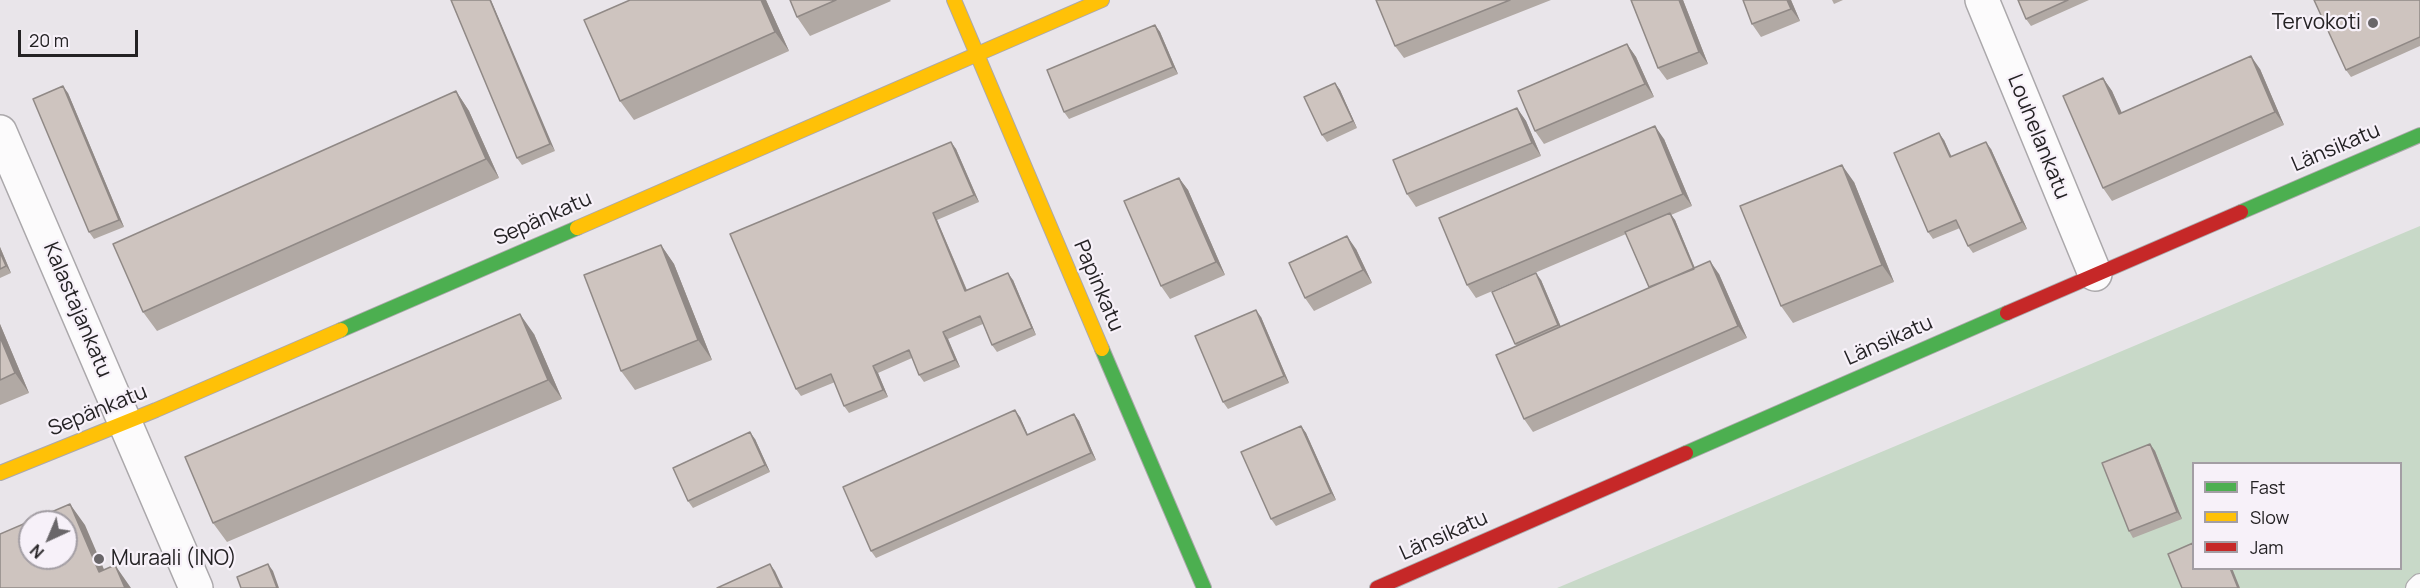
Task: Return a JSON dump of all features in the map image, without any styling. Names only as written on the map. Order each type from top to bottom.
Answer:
[{"type":"street","name":"Papinkatu","points":[[954,0],[1204,588]]},
{"type":"street","name":"Sepänkatu","points":[[0,473],[126,423],[1102,0]]},
{"type":"street","name":"Louhelankatu","points":[[1982,0],[2095,274]]},
{"type":"street","name":"Kalastajankatu","points":[[0,132],[196,588]]},
{"type":"street","name":"Länsikatu","points":[[1377,588],[2095,274],[2420,135]]},
{"type":"lane","points":[[2416,588],[2420,584]]},
{"type":"green space","points":[[2420,226],[2420,588],[1557,588]]},
{"type":"building","points":[[451,0],[490,0],[550,144],[517,158]]},
{"type":"building","points":[[630,0],[761,0],[775,32],[620,101],[584,20]]},
{"type":"building","points":[[790,0],[836,0],[797,17]]},
{"type":"building","points":[[1376,0],[1510,0],[1395,46]]},
{"type":"building","points":[[1631,0],[1679,0],[1699,52],[1658,68]]},
{"type":"building","points":[[1743,0],[1787,0],[1791,9],[1752,24]]},
{"type":"building","points":[[2018,0],[2068,0],[2026,19]]},
{"type":"building","name":"Tervokoti","points":[[2314,0],[2420,0],[2420,37],[2346,70]]},
{"type":"building","points":[[1155,25],[1173,67],[1064,112],[1047,70]]},
{"type":"building","points":[[1627,44],[1645,84],[1535,131],[1518,91]]},
{"type":"building","points":[[2251,56],[2275,112],[2103,188],[2063,96],[2103,78],[2119,114]]},
{"type":"building","points":[[1335,83],[1353,121],[1322,135],[1304,97]]},
{"type":"building","points":[[63,86],[119,220],[89,232],[33,99]]},
{"type":"building","points":[[456,91],[486,159],[143,312],[113,244]]},
{"type":"building","points":[[1517,108],[1532,143],[1407,194],[1393,160]]},
{"type":"building","points":[[1655,126],[1683,194],[1467,285],[1439,218]]},
{"type":"building","points":[[1939,133],[1950,157],[1986,142],[2022,222],[1968,246],[1956,220],[1928,232],[1894,153]]},
{"type":"building","points":[[951,142],[974,195],[933,213],[965,291],[1008,273],[1032,328],[992,345],[980,316],[943,332],[955,360],[919,375],[909,350],[873,366],[883,390],[844,406],[831,374],[796,389],[730,234]]},
{"type":"building","points":[[1842,165],[1882,265],[1781,306],[1740,206]]},
{"type":"building","points":[[1179,178],[1216,262],[1161,286],[1124,201]]},
{"type":"building","points":[[1670,213],[1694,269],[1649,287],[1625,232]]},
{"type":"building","points":[[1347,236],[1363,270],[1305,298],[1289,263]]},
{"type":"building","points":[[661,245],[698,340],[621,371],[584,275]]},
{"type":"building","points":[[0,252],[6,266],[0,269]]},
{"type":"building","points":[[1710,261],[1738,326],[1524,419],[1496,355]]},
{"type":"building","points":[[1536,273],[1558,325],[1515,344],[1492,292]]},
{"type":"building","points":[[1256,310],[1284,376],[1223,402],[1195,336]]},
{"type":"building","points":[[520,314],[548,380],[213,523],[185,457]]},
{"type":"building","points":[[0,337],[15,373],[0,380]]},
{"type":"building","points":[[1015,410],[1027,435],[1074,414],[1091,453],[871,551],[843,487]]},
{"type":"building","points":[[1301,426],[1331,493],[1271,519],[1241,452]]},
{"type":"building","points":[[750,432],[765,465],[688,501],[673,468]]},
{"type":"building","points":[[2150,444],[2177,512],[2129,531],[2102,463]]},
{"type":"building","points":[[70,504],[73,510],[56,510]]},
{"type":"building","points":[[78,523],[99,572],[115,565],[125,588],[0,588],[0,534],[18,526],[18,570],[78,570]]},
{"type":"building","points":[[2192,543],[2192,570],[2231,570],[2238,588],[2182,588],[2168,554]]},
{"type":"building","points":[[268,564],[277,588],[241,588],[237,577]]},
{"type":"building","points":[[770,564],[781,588],[717,588]]},
{"type":"traffic: fast","points":[[2241,212],[2420,135]]},
{"type":"traffic: fast","points":[[341,330],[577,228]]},
{"type":"traffic: fast","points":[[1686,453],[2007,313]]},
{"type":"traffic: fast","points":[[1102,349],[1204,588]]},
{"type":"traffic: slow","points":[[954,0],[1102,349]]},
{"type":"traffic: slow","points":[[577,228],[1102,0]]},
{"type":"traffic: slow","points":[[0,473],[156,410],[341,330]]},
{"type":"traffic: jam","points":[[2007,313],[2241,212]]},
{"type":"traffic: jam","points":[[1377,588],[1686,453]]},
{"type":"place","name":"Tervokoti","points":[[2373,23]]},
{"type":"place","name":"Muraali (INO)","points":[[99,559]]}]
